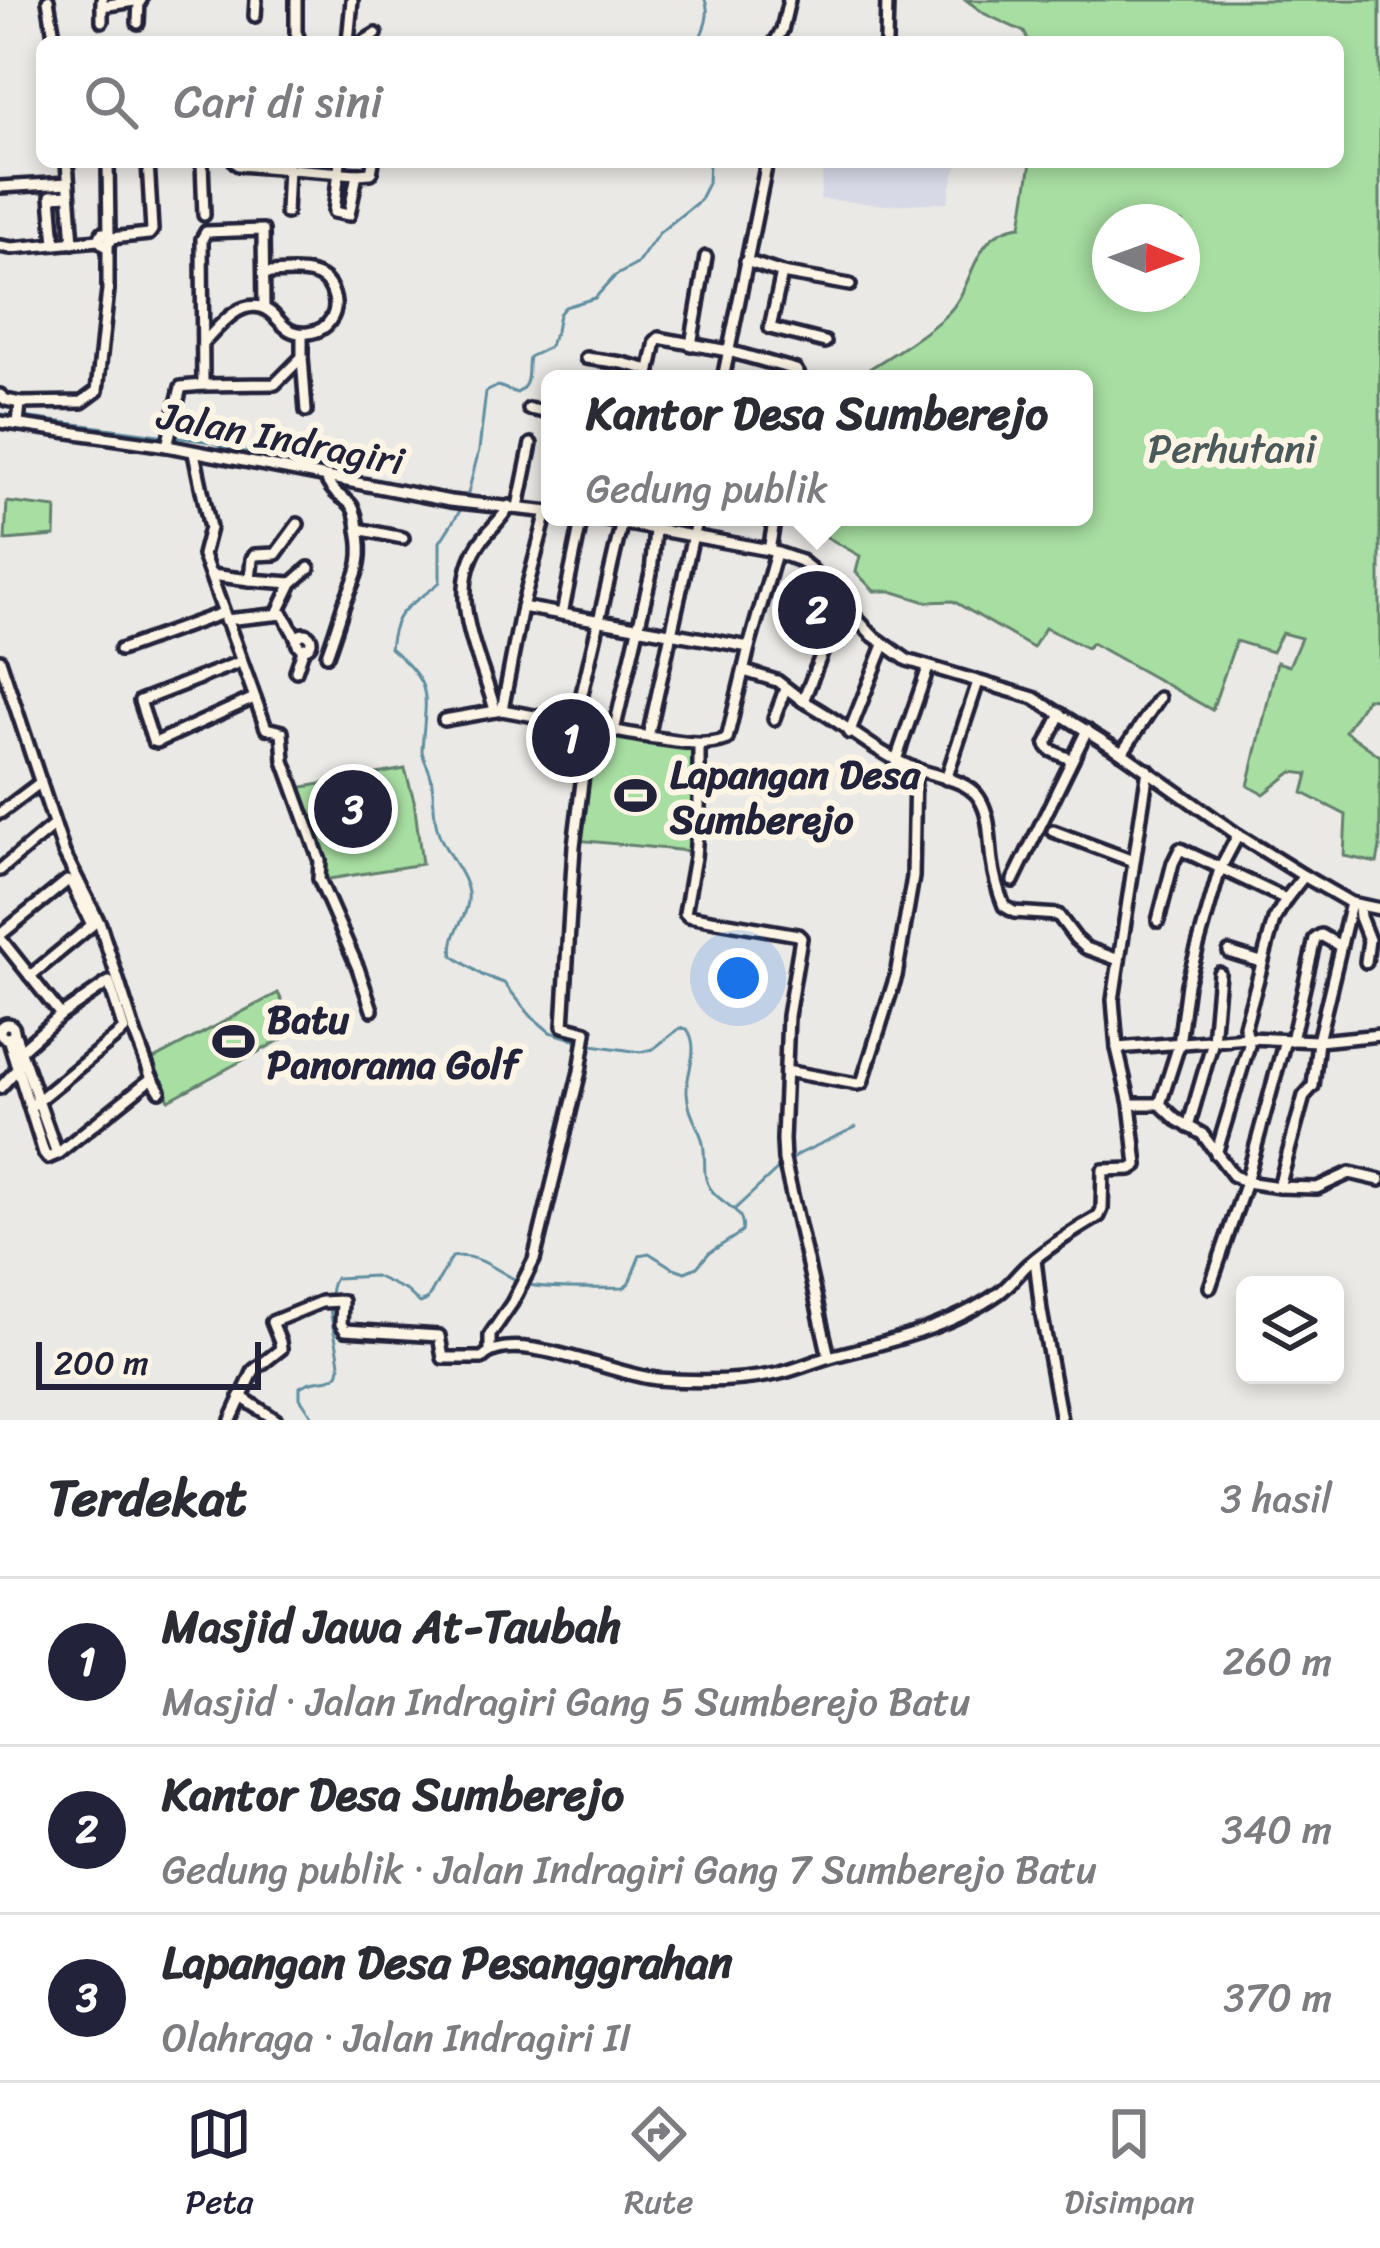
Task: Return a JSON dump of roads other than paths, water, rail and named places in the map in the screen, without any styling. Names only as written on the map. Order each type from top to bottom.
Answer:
[{"type":"street","points":[[49,0],[54,36]]},
{"type":"street","points":[[102,21],[102,3],[140,0],[138,23]]},
{"type":"street","points":[[255,16],[256,0]]},
{"type":"street","points":[[296,0],[298,36]]},
{"type":"street","points":[[349,36],[352,0]]},
{"type":"street","points":[[778,36],[789,0]]},
{"type":"street","points":[[886,36],[887,0]]},
{"type":"street","points":[[67,168],[73,243]]},
{"type":"street","points":[[0,395],[20,404],[82,402],[95,395],[108,290],[108,168]]},
{"type":"street","points":[[0,246],[149,234],[148,168]]},
{"type":"street","points":[[202,168],[204,215]]},
{"type":"street","points":[[286,213],[288,168]]},
{"type":"street","points":[[340,168],[336,214],[350,215],[357,174]]},
{"type":"street","points":[[344,168],[357,174],[371,173],[372,168]]},
{"type":"street","points":[[725,370],[766,168]]},
{"type":"street","points":[[0,187],[68,189]]},
{"type":"street","points":[[55,244],[51,196],[68,189]]},
{"type":"street","points":[[203,385],[202,238],[206,232],[215,237],[263,230],[264,308]]},
{"type":"street","points":[[691,345],[706,257]]},
{"type":"street","points":[[746,261],[850,285]]},
{"type":"street","points":[[204,342],[236,311],[254,307],[264,308],[287,330],[302,334],[318,331],[332,318],[335,300],[325,278],[313,273],[264,273]]},
{"type":"street","points":[[782,273],[770,328],[825,342]]},
{"type":"street","points":[[302,334],[306,411]]},
{"type":"street","points":[[650,370],[658,339],[728,351],[796,370]]},
{"type":"street","points":[[169,439],[181,388],[271,386],[302,357]]},
{"type":"street","points":[[586,358],[638,370]]},
{"type":"street","points":[[18,422],[20,404]]},
{"type":"street","points":[[529,409],[541,411]]},
{"type":"street","name":"Jalan Indragiri","points":[[0,422],[169,439],[194,452],[326,479],[541,511]]},
{"type":"street","points":[[499,710],[471,636],[464,596],[478,546],[513,507],[531,444]]},
{"type":"street","points":[[194,452],[210,529],[203,553],[268,730],[282,732],[284,761],[320,861],[319,879],[372,1010]]},
{"type":"street","points":[[326,479],[333,493],[354,507],[363,553],[327,655]]},
{"type":"street","points":[[250,580],[254,556],[276,554],[298,524]]},
{"type":"street","points":[[499,710],[544,526]]},
{"type":"street","points":[[562,614],[584,526]]},
{"type":"street","points":[[575,724],[621,526]]},
{"type":"street","points":[[642,526],[801,561],[884,645],[907,660],[1025,694],[1087,730],[1304,876],[1355,905],[1380,909]]},
{"type":"street","points":[[648,736],[696,526]]},
{"type":"street","points":[[444,720],[499,710],[699,744],[723,742],[728,739],[774,526]]},
{"type":"street","points":[[358,529],[403,538]]},
{"type":"street","points":[[614,731],[651,573],[655,530]]},
{"type":"street","points":[[277,614],[292,583],[309,568]]},
{"type":"street","points":[[212,575],[292,583]]},
{"type":"street","points":[[522,607],[749,647]]},
{"type":"street","points":[[802,700],[838,613]]},
{"type":"street","points":[[120,650],[224,616],[277,614],[285,616],[301,643],[296,671]]},
{"type":"street","points":[[849,733],[884,645]]},
{"type":"street","points":[[0,661],[64,853],[100,924],[136,1036],[160,1090]]},
{"type":"street","points":[[240,662],[141,699],[153,742],[254,698]]},
{"type":"street","points":[[896,760],[928,668]]},
{"type":"street","points":[[743,670],[777,681],[896,760],[970,787],[982,802],[1004,906],[1014,912],[1058,915],[1086,948],[1119,960]]},
{"type":"street","points":[[946,779],[978,682]]},
{"type":"street","points":[[774,718],[785,689]]},
{"type":"street","points":[[1122,753],[1159,698]]},
{"type":"street","points":[[1061,714],[1046,745],[1072,760]]},
{"type":"street","points":[[231,1420],[258,1366],[280,1349],[272,1322],[321,1302],[340,1300],[345,1330],[436,1335],[443,1358],[482,1358],[490,1349],[490,1335],[534,1260],[583,1054],[585,1030],[563,1026],[575,829],[589,727]]},
{"type":"street","points":[[1013,881],[1087,730]]},
{"type":"street","points":[[699,744],[695,857],[684,910],[688,916],[800,936],[788,1016],[783,1140],[829,1357]]},
{"type":"street","points":[[785,1071],[862,1083],[896,976],[912,883],[915,768]]},
{"type":"street","points":[[490,1349],[526,1347],[648,1378],[722,1380],[771,1375],[928,1330],[1002,1291],[1054,1243],[1100,1216],[1103,1170],[1135,1168],[1137,1162],[1113,1000],[1148,770]]},
{"type":"street","points":[[0,813],[41,782]]},
{"type":"street","points":[[0,870],[54,825]]},
{"type":"street","points":[[1053,830],[1133,862]]},
{"type":"street","points":[[1160,1104],[1179,1045],[1187,984],[1220,869],[1238,835]]},
{"type":"street","points":[[1158,921],[1180,849],[1286,899]]},
{"type":"street","points":[[1216,1154],[1250,1046],[1245,1026],[1274,920],[1304,876]]},
{"type":"street","points":[[30,976],[93,924],[67,880],[0,937],[30,976],[62,1015]]},
{"type":"street","points":[[1279,1187],[1304,1096],[1313,1087],[1318,1041],[1340,946],[1355,905]]},
{"type":"street","points":[[1355,905],[1369,940],[1366,962]]},
{"type":"street","points":[[1210,1287],[1246,1181],[1315,939],[1321,934],[1340,946]]},
{"type":"street","points":[[1229,952],[1262,962]]},
{"type":"street","points":[[1188,1127],[1213,1041],[1220,974]]},
{"type":"street","points":[[20,1051],[108,981],[124,1029],[34,1104]]},
{"type":"street","points":[[5,1030],[20,1051],[44,1153],[50,1158],[152,1078]]},
{"type":"street","points":[[5,1030],[34,1104]]},
{"type":"street","points":[[1117,1048],[1380,1035]]},
{"type":"street","points":[[0,1088],[18,1068]]},
{"type":"street","points":[[1130,1104],[1160,1104],[1202,1134],[1233,1175],[1246,1181],[1317,1188],[1350,1174],[1380,1180]]},
{"type":"street","points":[[1035,1258],[1061,1420]]},
{"type":"street","points":[[240,1396],[276,1420]]},
{"type":"waterway","points":[[700,36],[707,16],[705,0]]},
{"type":"waterway","points":[[467,497],[486,392],[498,386],[517,393],[522,389],[529,357],[548,348],[559,314],[565,307],[595,298],[615,276],[637,264],[659,233],[699,201],[709,168]]},
{"type":"waterway","points":[[0,414],[212,442],[233,451],[275,455],[305,468]]},
{"type":"waterway","points":[[315,1420],[300,1398],[300,1387],[334,1377],[340,1369],[330,1303],[335,1278],[375,1276],[407,1291],[420,1303],[427,1300],[452,1257],[462,1256],[534,1286],[624,1288],[640,1255],[649,1253],[685,1272],[742,1232],[739,1215],[713,1192],[705,1174],[703,1141],[688,1099],[693,1052],[687,1029],[680,1028],[653,1049],[640,1052],[550,1032],[504,983],[453,956],[468,893],[437,827],[431,777],[422,751],[425,704],[421,683],[390,648],[400,615],[440,582],[440,542],[463,506]]},
{"type":"waterway","points":[[789,1162],[856,1127]]},
{"type":"waterway","points":[[735,1209],[781,1166]]},
{"type":"place","name":"Kantor Desa Sumberejo","points":[[817,610]]},
{"type":"place","name":"Masjid Jawa At-Taubah","points":[[571,738]]},
{"type":"place","name":"Lapangan Desa Sumberejo","points":[[636,796]]},
{"type":"place","name":"Lapangan Desa Pesanggrahan","points":[[353,809]]},
{"type":"place","name":"Batu Panorama Golf","points":[[233,1041]]},
{"type":"park label","name":"Perhutani","points":[[1232,448]]}]
